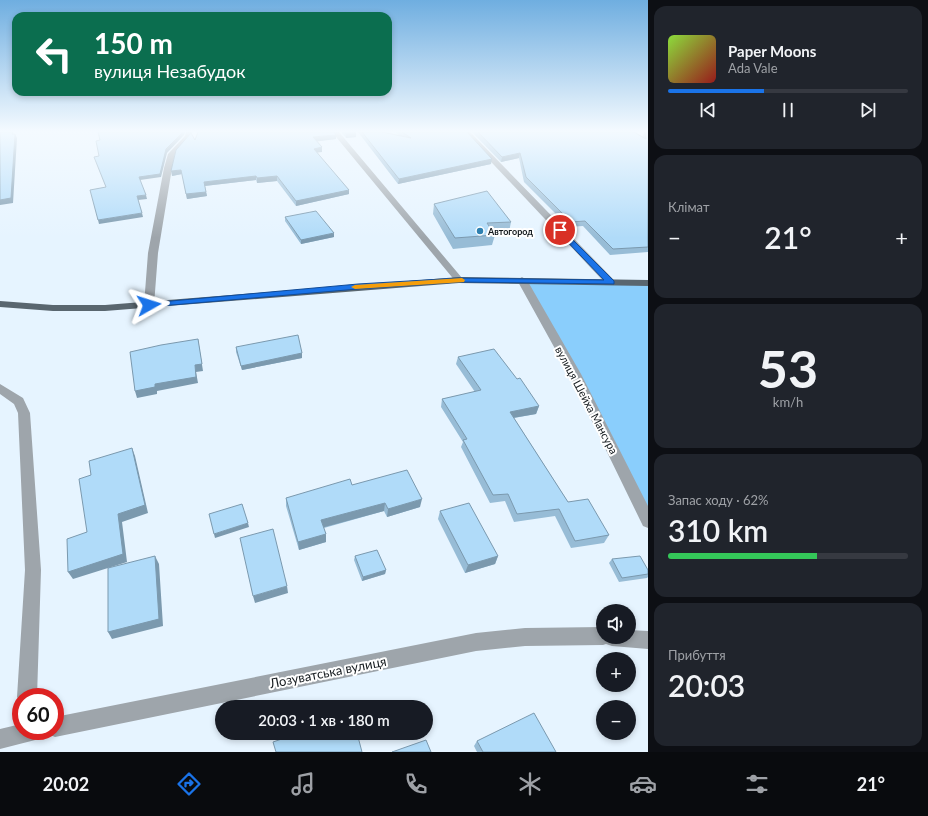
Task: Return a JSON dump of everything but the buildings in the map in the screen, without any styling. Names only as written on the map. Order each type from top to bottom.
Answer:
[{"type":"main road","points":[[0,304],[53,308],[105,308],[350,287],[459,280],[648,283]]},
{"type":"street","points":[[149,305],[153,253],[168,167]]},
{"type":"street","points":[[364,167],[459,280]]},
{"type":"street","points":[[500,167],[611,282]]},
{"type":"street","name":"вулиця Шейха Мансура","points":[[522,280],[575,374],[648,521]]},
{"type":"street","points":[[0,388],[19,401],[24,413],[33,570],[27,688]]},
{"type":"street","name":"Лозуватська вулиця","points":[[64,725],[476,642],[524,637],[596,636]]},
{"type":"street","points":[[636,639],[648,640]]},
{"type":"street","points":[[0,739],[12,736]]},
{"type":"shaded area","points":[[522,280],[648,283],[648,521]]},
{"type":"slow traffic","points":[[355,287],[462,280]]},
{"type":"place","name":"Автогород","points":[[480,231]]},
{"type":"route","points":[[149,305],[459,280],[611,282],[560,230]]}]
